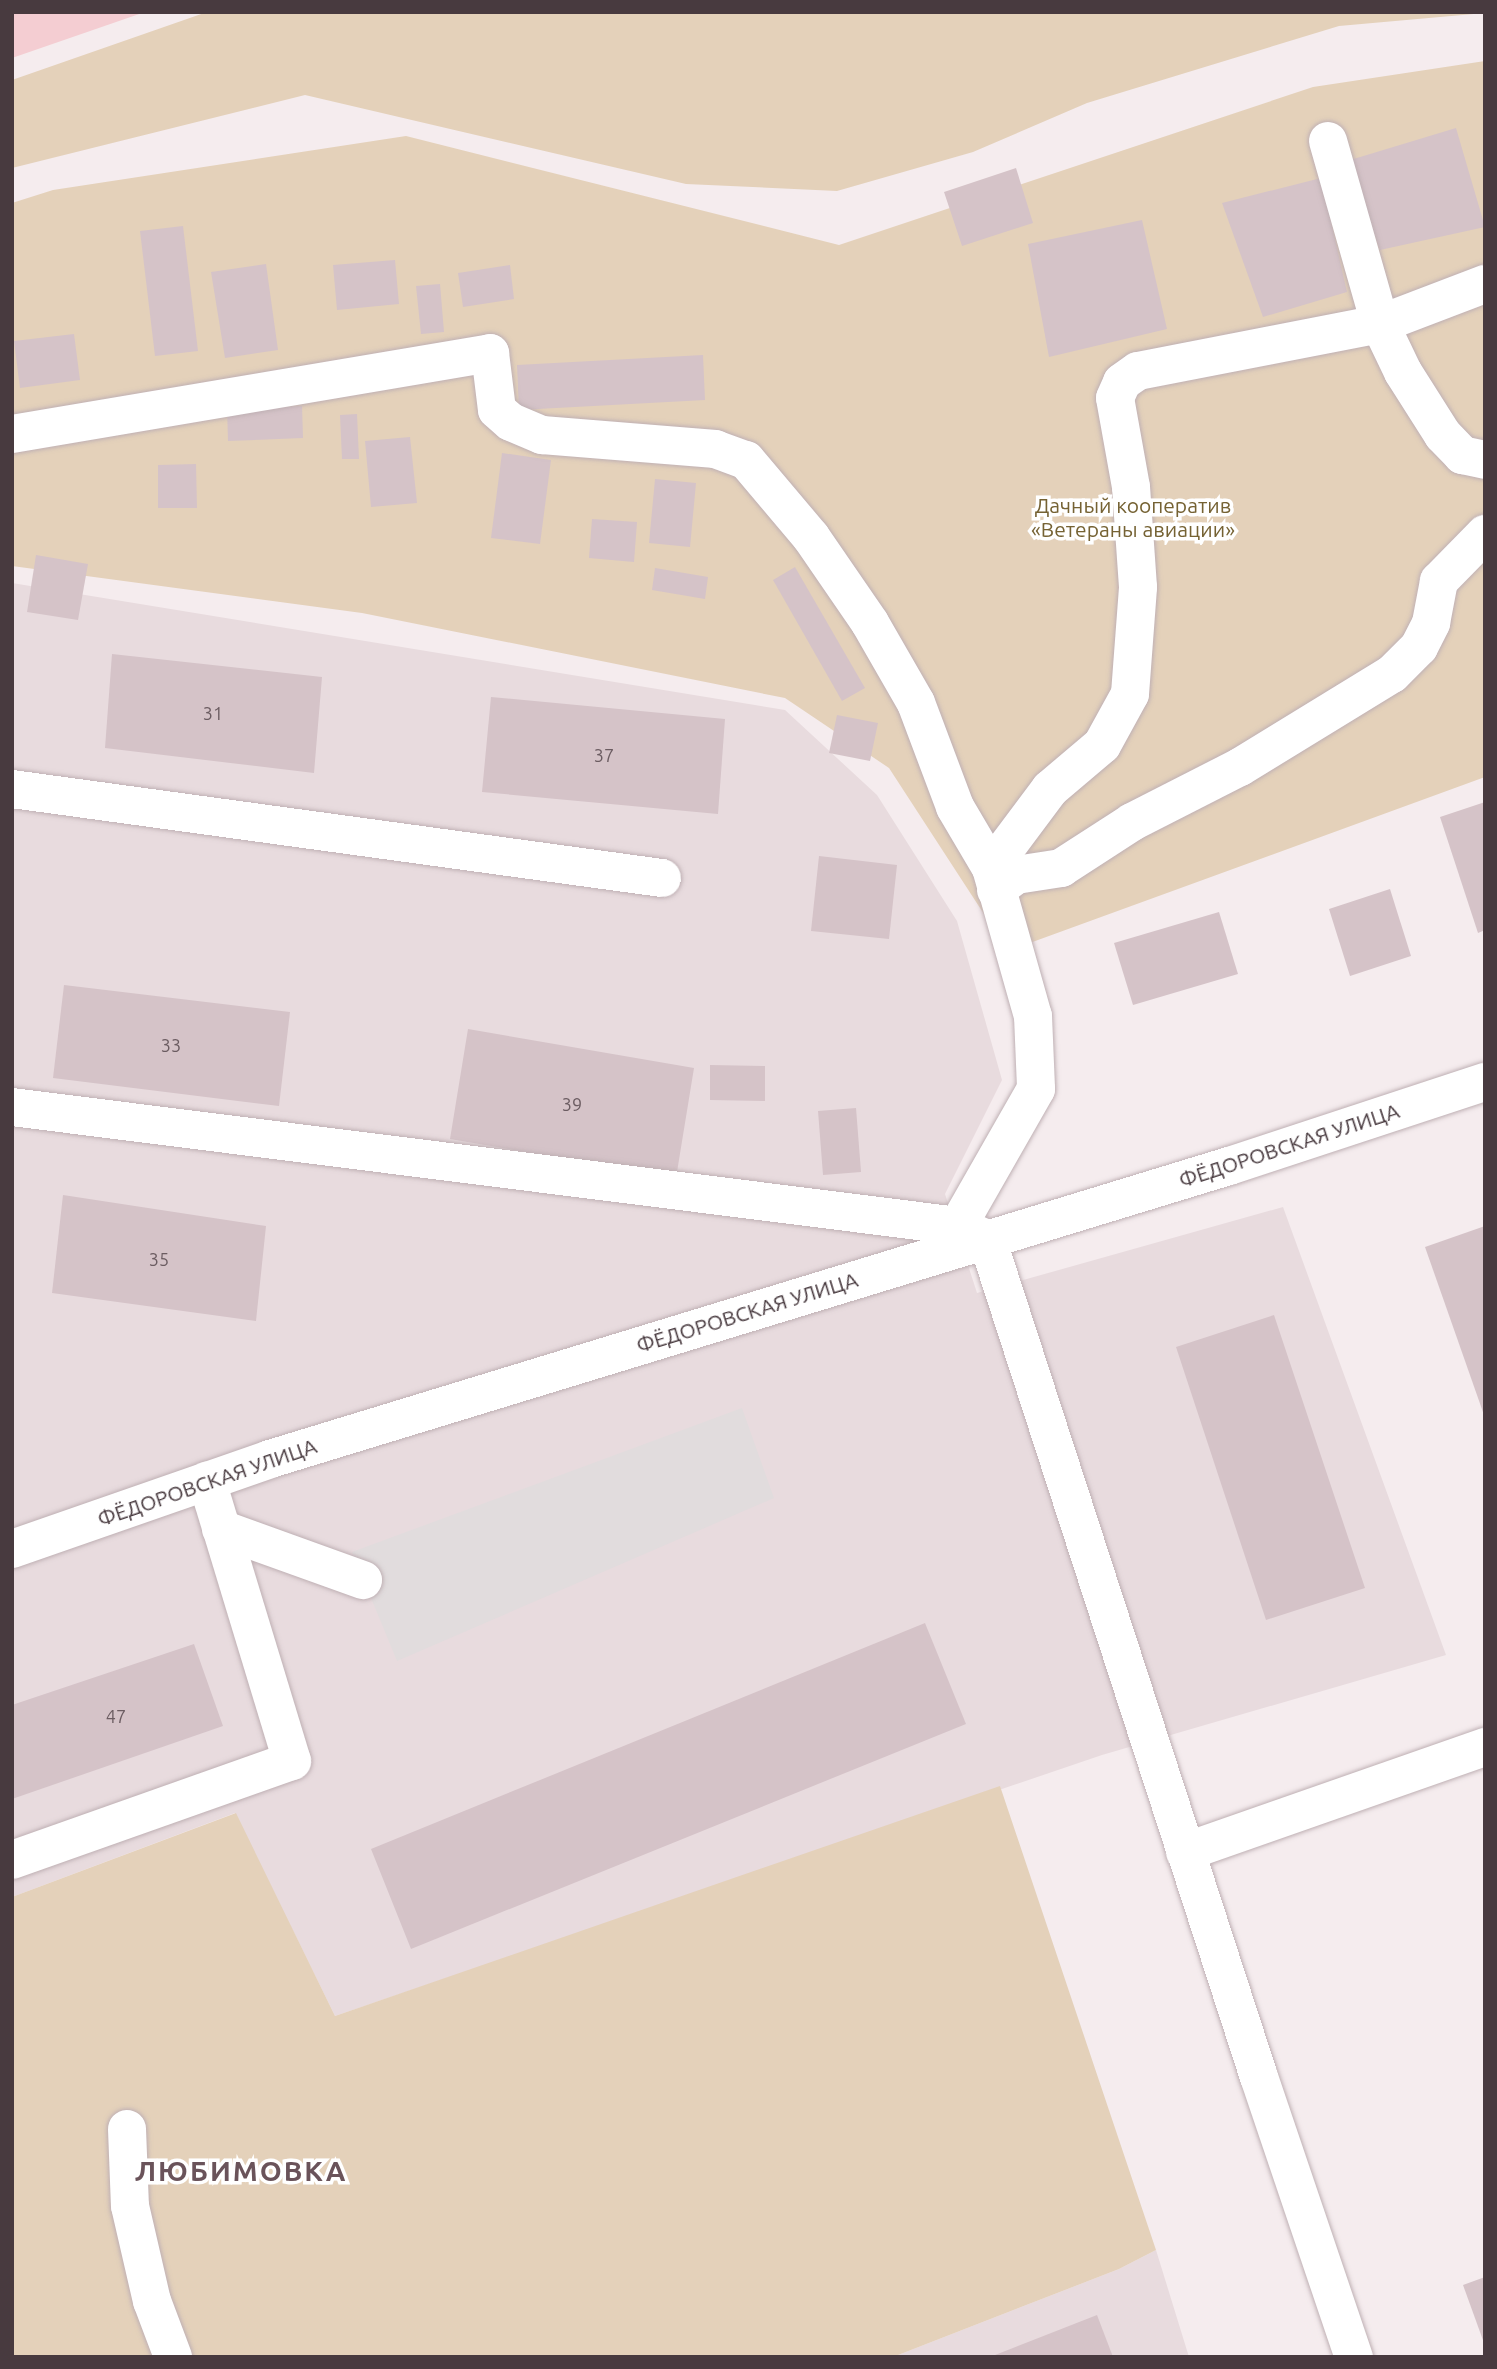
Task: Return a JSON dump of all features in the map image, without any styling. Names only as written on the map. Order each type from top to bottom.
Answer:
[{"type":"street","points":[[1328,141],[1380,324],[1403,372],[1443,435],[1462,455],[1485,460]]},
{"type":"street","points":[[993,879],[1051,789],[1102,744],[1130,694],[1138,587],[1131,487],[1115,398],[1122,382],[1138,371],[1380,324],[1485,284]]},
{"type":"street","points":[[12,434],[490,353],[497,410],[511,422],[542,435],[715,449],[746,460],[811,537],[870,623],[916,703],[955,807],[993,879],[1032,1016],[1036,1089],[972,1232],[1185,1852],[1354,2357]]},
{"type":"street","points":[[993,879],[1062,868],[1392,674],[1419,647],[1431,623],[1438,581],[1485,534]]},
{"type":"street","points":[[12,789],[662,878]]},
{"type":"street","name":"ФЁДОРОВСКАЯ УЛИЦА","points":[[12,1549],[207,1481],[972,1232],[1485,1082]]},
{"type":"street","points":[[12,1107],[972,1232]]},
{"type":"street","points":[[12,1860],[292,1761],[207,1481]]},
{"type":"street","points":[[222,1529],[363,1580]]},
{"type":"street","points":[[1185,1852],[1485,1747]]},
{"type":"street","points":[[127,2129],[131,2206],[152,2301],[173,2357]]},
{"type":"shaded area","points":[[12,583],[785,710],[877,795],[957,921],[1002,1080],[945,1194],[977,1293],[1283,1207],[1446,1655],[1102,1755],[335,2016],[235,1813],[12,1897]]},
{"type":"shaded area","points":[[742,1408],[774,1498],[397,1661],[352,1552]]},
{"type":"shaded area","points":[[1156,2250],[1189,2357],[893,2357],[1119,2269]]},
{"type":"green space","points":[[207,12],[1485,13],[1339,26],[1087,103],[973,152],[837,191],[686,184],[305,95],[12,168],[12,80]]},
{"type":"green space","name":"Дачный кооператив «Ветераны авиации»","points":[[1485,61],[1485,777],[1008,951],[889,768],[785,698],[362,613],[12,566],[12,203],[53,190],[406,136],[839,245],[1313,87]]},
{"type":"green space","points":[[1000,1786],[1156,2250],[1119,2269],[893,2357],[12,2357],[12,1897],[236,1813],[335,2016]]},
{"type":"sand","points":[[12,12],[145,12],[12,58]]},
{"type":"building","points":[[1456,128],[1485,227],[1380,250],[1347,161]]},
{"type":"building","points":[[1016,168],[1033,223],[962,246],[944,192]]},
{"type":"building","points":[[1321,178],[1347,292],[1263,317],[1222,203]]},
{"type":"building","points":[[1142,220],[1167,329],[1049,357],[1028,244]]},
{"type":"building","points":[[183,226],[198,351],[155,356],[140,231]]},
{"type":"building","points":[[395,260],[399,304],[337,310],[333,265]]},
{"type":"building","points":[[266,264],[278,350],[225,358],[211,272]]},
{"type":"building","points":[[510,265],[514,299],[463,307],[458,273]]},
{"type":"building","points":[[440,284],[444,332],[421,334],[416,286]]},
{"type":"building","points":[[74,334],[80,380],[20,388],[14,341]]},
{"type":"building","points":[[703,355],[705,400],[519,410],[517,365]]},
{"type":"building","points":[[302,406],[303,438],[228,441],[227,409]]},
{"type":"building","points":[[357,414],[359,459],[342,459],[340,415]]},
{"type":"building","points":[[410,437],[417,503],[371,507],[365,441]]},
{"type":"building","points":[[502,453],[551,460],[540,544],[491,538]]},
{"type":"building","points":[[196,464],[197,508],[158,508],[158,465]]},
{"type":"building","points":[[655,479],[696,483],[690,547],[649,543]]},
{"type":"building","points":[[592,519],[637,522],[634,562],[589,558]]},
{"type":"building","points":[[36,555],[88,564],[78,620],[27,612]]},
{"type":"building","points":[[795,567],[865,688],[842,701],[773,580]]},
{"type":"building","points":[[655,568],[708,577],[705,599],[652,590]]},
{"type":"building","points":[[112,654],[322,677],[314,773],[105,748]]},
{"type":"building","points":[[491,697],[725,719],[718,814],[482,792]]},
{"type":"building","points":[[837,715],[878,723],[870,761],[829,753]]},
{"type":"building","points":[[1485,802],[1485,930],[1478,933],[1440,817]]},
{"type":"building","points":[[819,856],[897,865],[889,939],[811,931]]},
{"type":"building","points":[[1390,889],[1411,956],[1350,976],[1329,909]]},
{"type":"building","points":[[1219,912],[1238,974],[1133,1005],[1114,943]]},
{"type":"building","points":[[64,985],[290,1012],[279,1106],[53,1078]]},
{"type":"building","points":[[468,1029],[694,1068],[676,1178],[450,1139]]},
{"type":"building","points":[[710,1065],[765,1066],[765,1101],[710,1100]]},
{"type":"building","points":[[856,1108],[861,1172],[823,1175],[818,1111]]},
{"type":"building","points":[[63,1195],[266,1226],[256,1321],[52,1293]]},
{"type":"building","points":[[1485,1226],[1485,1415],[1484,1415],[1425,1247]]},
{"type":"building","points":[[1274,1315],[1365,1588],[1266,1620],[1176,1347]]},
{"type":"building","points":[[925,1623],[966,1724],[411,1949],[371,1849]]},
{"type":"building","points":[[194,1644],[223,1726],[12,1799],[12,1705]]},
{"type":"building","points":[[1485,2277],[1485,2343],[1484,2343],[1463,2285]]},
{"type":"building","points":[[1097,2315],[1113,2357],[990,2357]]},
{"type":"district","name":"ЛЮБИМОВКА","points":[[241,2171]]}]
